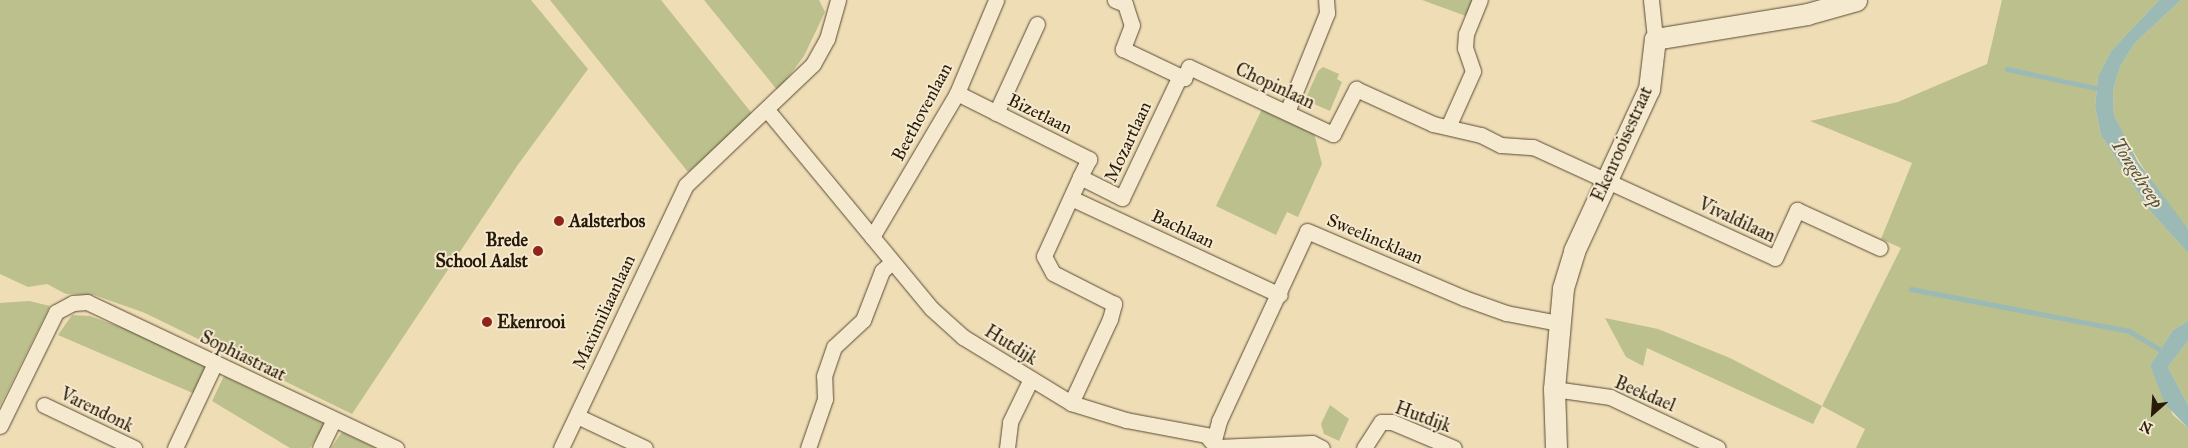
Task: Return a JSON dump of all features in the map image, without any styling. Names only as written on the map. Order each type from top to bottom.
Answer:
[{"type":"street","name":"Maximiliaanlaan","points":[[561,448],[686,184],[768,111],[813,64],[827,39],[838,0]]},
{"type":"street","name":"Beethovenlaan","points":[[872,237],[956,93],[996,0]]},
{"type":"street","points":[[1287,112],[1327,13],[1326,0]]},
{"type":"street","points":[[1448,127],[1473,71],[1465,41],[1480,0]]},
{"type":"street","points":[[1651,0],[1655,39],[1808,14],[1856,0]]},
{"type":"street","points":[[1122,1],[1132,25],[1123,49],[1180,76]]},
{"type":"street","points":[[996,113],[1037,24]]},
{"type":"street","name":"Ekenrooisestraat","points":[[1556,448],[1554,388],[1559,323],[1574,251],[1649,89],[1655,39]]},
{"type":"street","name":"Chopinlaan","points":[[1180,76],[1184,78],[1189,67],[1333,134],[1356,89],[1433,124],[1448,127],[1501,145],[1533,147],[1606,179]]},
{"type":"street","name":"Mozartlaan","points":[[1071,403],[1110,319],[1114,304],[1053,273],[1044,256],[1080,177],[1122,198],[1180,76]]},
{"type":"street","name":"Bizetlaan","points":[[956,93],[1089,159],[1080,177]]},
{"type":"street","name":"Hutdijk","points":[[768,111],[932,309],[963,337],[1031,379],[1071,403],[1216,445],[1312,443],[1322,448]]},
{"type":"street","name":"Vivaldilaan","points":[[1606,179],[1775,258],[1797,210],[1880,248]]},
{"type":"street","name":"Bachlaan","points":[[1071,198],[1280,295]]},
{"type":"street","name":"Sweelincklaan","points":[[1216,445],[1219,420],[1280,295],[1308,231],[1506,314],[1559,323]]},
{"type":"street","points":[[808,448],[825,399],[824,376],[834,346],[863,320],[882,271],[892,262]]},
{"type":"street","name":"Sophiastraat","points":[[0,426],[56,312],[73,303],[96,304],[333,420],[396,448]]},
{"type":"street","points":[[175,448],[215,363]]},
{"type":"street","points":[[1007,448],[1010,422],[1031,379]]},
{"type":"street","name":"Beekdael","points":[[1554,388],[1610,397],[1718,448]]},
{"type":"street","name":"Varendonk","points":[[44,405],[134,448]]},
{"type":"street","points":[[577,416],[645,448]]},
{"type":"street","points":[[320,448],[333,420]]},
{"type":"street","name":"Hutdijk","points":[[1364,448],[1381,422],[1392,422],[1454,448]]},
{"type":"green space","points":[[0,0],[531,0],[588,69],[517,166],[352,414],[145,313],[94,295],[66,294],[47,284],[28,287],[0,274]]},
{"type":"green space","points":[[550,0],[661,0],[754,116],[688,172]]},
{"type":"green space","points":[[704,0],[819,0],[825,12],[804,56],[778,91]]},
{"type":"green space","points":[[1422,0],[1473,0],[1466,16]]},
{"type":"green space","points":[[2002,0],[2159,0],[2111,51],[2098,76],[2095,107],[2101,135],[2151,212],[2188,253],[2188,321],[2173,330],[2150,365],[2173,415],[2188,428],[2188,448],[1856,448],[1865,429],[1822,406],[1901,248],[1881,239],[1912,163],[1810,121],[1898,102],[1987,64]]},
{"type":"green space","points":[[2181,0],[2188,0],[2188,229],[2164,202],[2119,128],[2114,116],[2113,90],[2120,67],[2134,44]]},
{"type":"green space","points":[[1323,67],[1339,74],[1337,79],[1342,82],[1330,111],[1305,100],[1318,71]]},
{"type":"green space","points":[[1262,109],[1314,133],[1322,164],[1298,217],[1287,212],[1276,235],[1216,206]]},
{"type":"green space","points":[[29,301],[50,306],[0,406],[0,303]]},
{"type":"green space","points":[[72,315],[90,316],[137,333],[208,368],[195,394],[58,335]]},
{"type":"green space","points":[[1605,318],[1658,329],[1730,358],[1822,406],[1813,424],[1647,348],[1643,366],[1626,357]]},
{"type":"green space","points":[[2188,341],[2188,405],[2168,367]]},
{"type":"green space","points":[[224,376],[325,424],[310,448],[290,448],[212,401]]},
{"type":"green space","points":[[1330,405],[1349,419],[1339,441],[1324,434],[1321,424]]},
{"type":"green space","points":[[342,432],[376,448],[331,448]]},
{"type":"water","name":"Tongelreep","points":[[2159,0],[2181,0],[2134,44],[2120,67],[2113,90],[2114,116],[2138,162],[2188,229],[2188,253],[2151,212],[2101,135],[2095,107],[2098,76],[2111,51]]},
{"type":"water","points":[[2188,321],[2188,341],[2168,367],[2188,405],[2188,428],[2165,404],[2150,365],[2173,330]]},
{"type":"waterway","points":[[2007,69],[2096,88]]},
{"type":"waterway","points":[[1911,289],[2129,331],[2159,349]]},
{"type":"place","name":"Aalsterbos","points":[[559,221]]},
{"type":"place","name":"Brede School Aalst","points":[[538,251]]},
{"type":"place","name":"Ekenrooi","points":[[487,322]]}]
